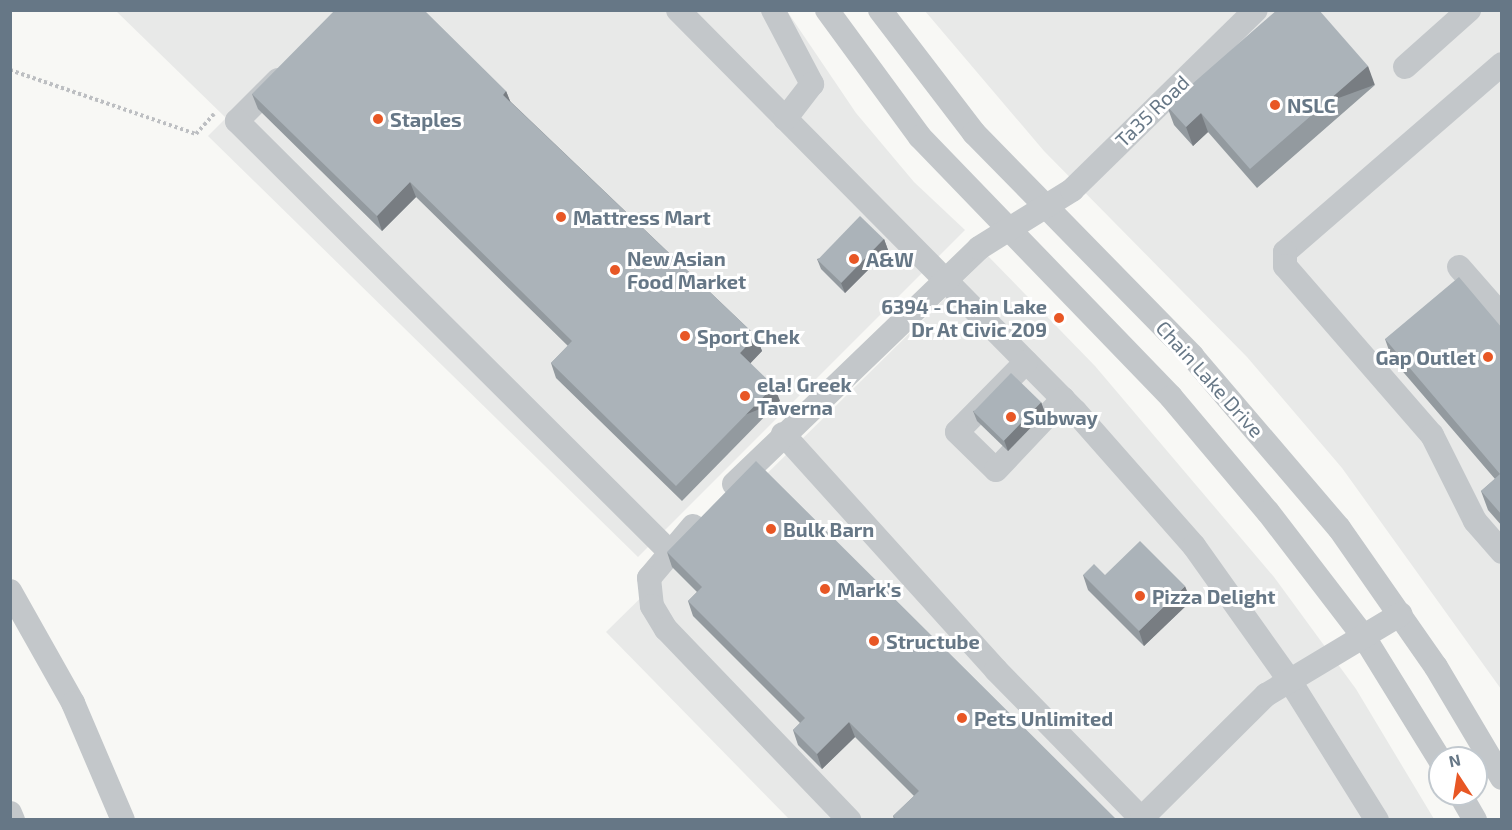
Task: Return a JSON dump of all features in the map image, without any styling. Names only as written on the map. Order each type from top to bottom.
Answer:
[{"type":"street","points":[[678,10],[1063,399],[1194,546],[1290,681],[1377,819]]},
{"type":"street","points":[[773,10],[812,84],[785,119]]},
{"type":"street","points":[[827,10],[920,137],[1184,412],[1364,637],[1431,746]]},
{"type":"street","name":"Chain Lake Drive","points":[[880,10],[940,92],[1045,208],[1264,438],[1401,614],[1502,778]]},
{"type":"street","name":"Ta35 Road","points":[[849,819],[666,628],[652,606],[649,578],[668,550],[783,434],[945,280],[1007,230],[1072,190],[1256,10]]},
{"type":"street","points":[[1405,67],[1469,10]]},
{"type":"street","points":[[1502,64],[1285,252],[1285,266],[1432,435],[1475,522],[1502,552]]},
{"type":"street","points":[[293,66],[229,113],[668,550]]},
{"type":"street","points":[[1459,267],[1502,316]]},
{"type":"street","points":[[1026,362],[957,432],[996,470],[1063,399]]},
{"type":"street","points":[[783,434],[996,670],[1142,819],[1266,695],[1401,614]]},
{"type":"street","points":[[10,591],[73,703],[123,819]]},
{"type":"street","points":[[1467,806],[1475,819]]},
{"type":"street","points":[[10,813],[13,819]]},
{"type":"path","points":[[10,70],[196,134],[229,113]]},
{"type":"shaded area","points":[[116,11],[787,11],[856,113],[914,182],[965,230],[638,557],[208,136],[226,118]]},
{"type":"shaded area","points":[[925,11],[1501,11],[1501,689],[1342,468],[1247,357],[1044,151]]},
{"type":"shaded area","points":[[988,256],[1095,366],[1274,577],[1356,689],[1434,819],[789,819],[606,632]]},
{"type":"building","points":[[335,10],[424,10],[506,91],[503,95],[756,336],[740,353],[774,386],[676,486],[551,363],[572,341],[410,182],[377,216],[252,94]]},
{"type":"building","name":"NSLC","points":[[1277,10],[1319,10],[1368,66],[1250,169],[1201,113],[1186,127],[1167,106]]},
{"type":"building","name":"A&W","points":[[860,216],[884,239],[841,283],[818,260]]},
{"type":"building","points":[[1459,277],[1502,328],[1502,515],[1481,491],[1500,474],[1385,339]]},
{"type":"building","name":"Subway","points":[[1011,373],[1041,402],[1004,441],[973,412]]},
{"type":"building","points":[[756,461],[1116,819],[896,819],[893,816],[919,791],[849,722],[817,754],[793,730],[805,718],[688,601],[702,587],[667,552]]},
{"type":"building","name":"Pizza Delight","points":[[1140,541],[1185,586],[1139,631],[1083,575],[1094,564],[1105,575]]},
{"type":"place","name":"NSLC","points":[[1275,105]]},
{"type":"place","name":"Staples","points":[[378,119]]},
{"type":"place","name":"Mattress Mart","points":[[561,217]]},
{"type":"place","name":"A&W","points":[[854,259]]},
{"type":"place","name":"New Asian Food Market","points":[[615,270]]},
{"type":"place","name":"6394 - Chain Lake Dr At Civic 209","points":[[1059,318]]},
{"type":"place","name":"Sport Chek","points":[[685,336]]},
{"type":"place","name":"Gap Outlet","points":[[1488,357]]},
{"type":"place","name":"ela! Greek Taverna","points":[[745,396]]},
{"type":"place","name":"Subway","points":[[1011,417]]},
{"type":"place","name":"Bulk Barn","points":[[771,529]]},
{"type":"place","name":"Mark's","points":[[825,589]]},
{"type":"place","name":"Pizza Delight","points":[[1140,596]]},
{"type":"place","name":"Structube","points":[[874,641]]},
{"type":"place","name":"Pets Unlimited","points":[[962,718]]}]
